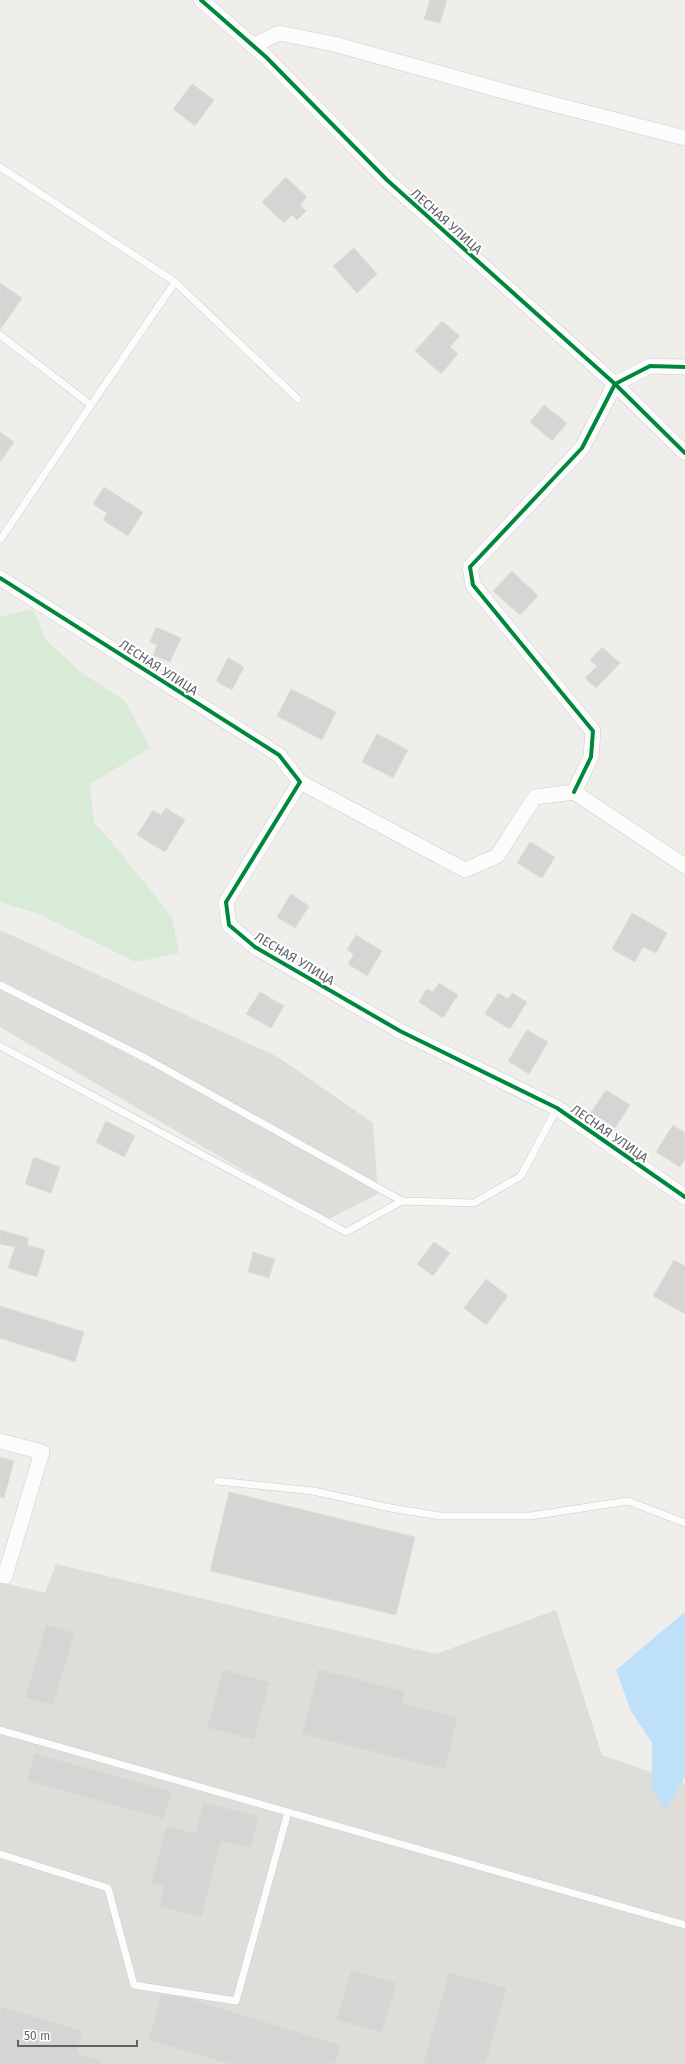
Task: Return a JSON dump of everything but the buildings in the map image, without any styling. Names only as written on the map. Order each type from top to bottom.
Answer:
[{"type":"street","name":"ЛЕСНАЯ УЛИЦА","points":[[200,0],[253,46],[387,180],[615,384],[685,453]]},
{"type":"street","points":[[253,46],[279,33],[334,44],[506,92],[685,138]]},
{"type":"street","points":[[685,367],[650,366],[615,384],[582,448],[470,567],[472,585],[593,731],[591,757],[574,792],[685,866]]},
{"type":"street","name":"ЛЕСНАЯ УЛИЦА","points":[[0,578],[279,756],[300,782],[465,870],[497,856],[536,797],[574,792]]},
{"type":"street","name":"ЛЕСНАЯ УЛИЦА","points":[[300,782],[226,902],[229,925],[255,947],[400,1031],[557,1108],[685,1197]]},
{"type":"street","points":[[0,1441],[42,1452],[5,1576],[0,1575]]},
{"type":"lane","points":[[0,167],[175,282],[298,399]]},
{"type":"lane","points":[[0,540],[175,282]]},
{"type":"lane","points":[[0,335],[91,405]]},
{"type":"lane","points":[[0,985],[147,1059],[402,1201],[474,1204],[522,1176],[557,1108]]},
{"type":"lane","points":[[0,1046],[346,1232],[402,1201]]},
{"type":"lane","points":[[217,1481],[313,1491],[392,1508],[440,1516],[530,1516],[628,1501],[685,1524]]},
{"type":"lane","points":[[0,1730],[685,1926]]},
{"type":"lane","points":[[0,1854],[108,1888],[134,1985],[236,2001],[288,1812]]},
{"type":"shaded area","points":[[0,930],[278,1057],[373,1123],[378,1194],[327,1220],[0,1027]]},
{"type":"shaded area","points":[[56,1564],[436,1654],[556,1610],[602,1755],[685,1784],[685,2064],[0,2064],[0,1582],[45,1593]]},
{"type":"green space","points":[[33,609],[46,640],[79,671],[125,701],[150,748],[90,784],[94,823],[109,839],[172,917],[179,953],[136,962],[36,913],[0,902],[0,617]]},
{"type":"water","points":[[685,1612],[685,1777],[666,1809],[652,1789],[652,1743],[631,1711],[616,1670]]},
{"type":"cycle path","points":[[201,0],[266,57],[387,180],[615,384],[685,453]]},
{"type":"cycle path","points":[[574,792],[591,757],[593,731],[473,585],[470,567],[582,448],[615,384],[650,366],[685,367]]},
{"type":"cycle path","points":[[0,578],[279,755],[300,782],[226,902],[229,925],[255,947],[400,1031],[557,1108],[685,1197]]}]
